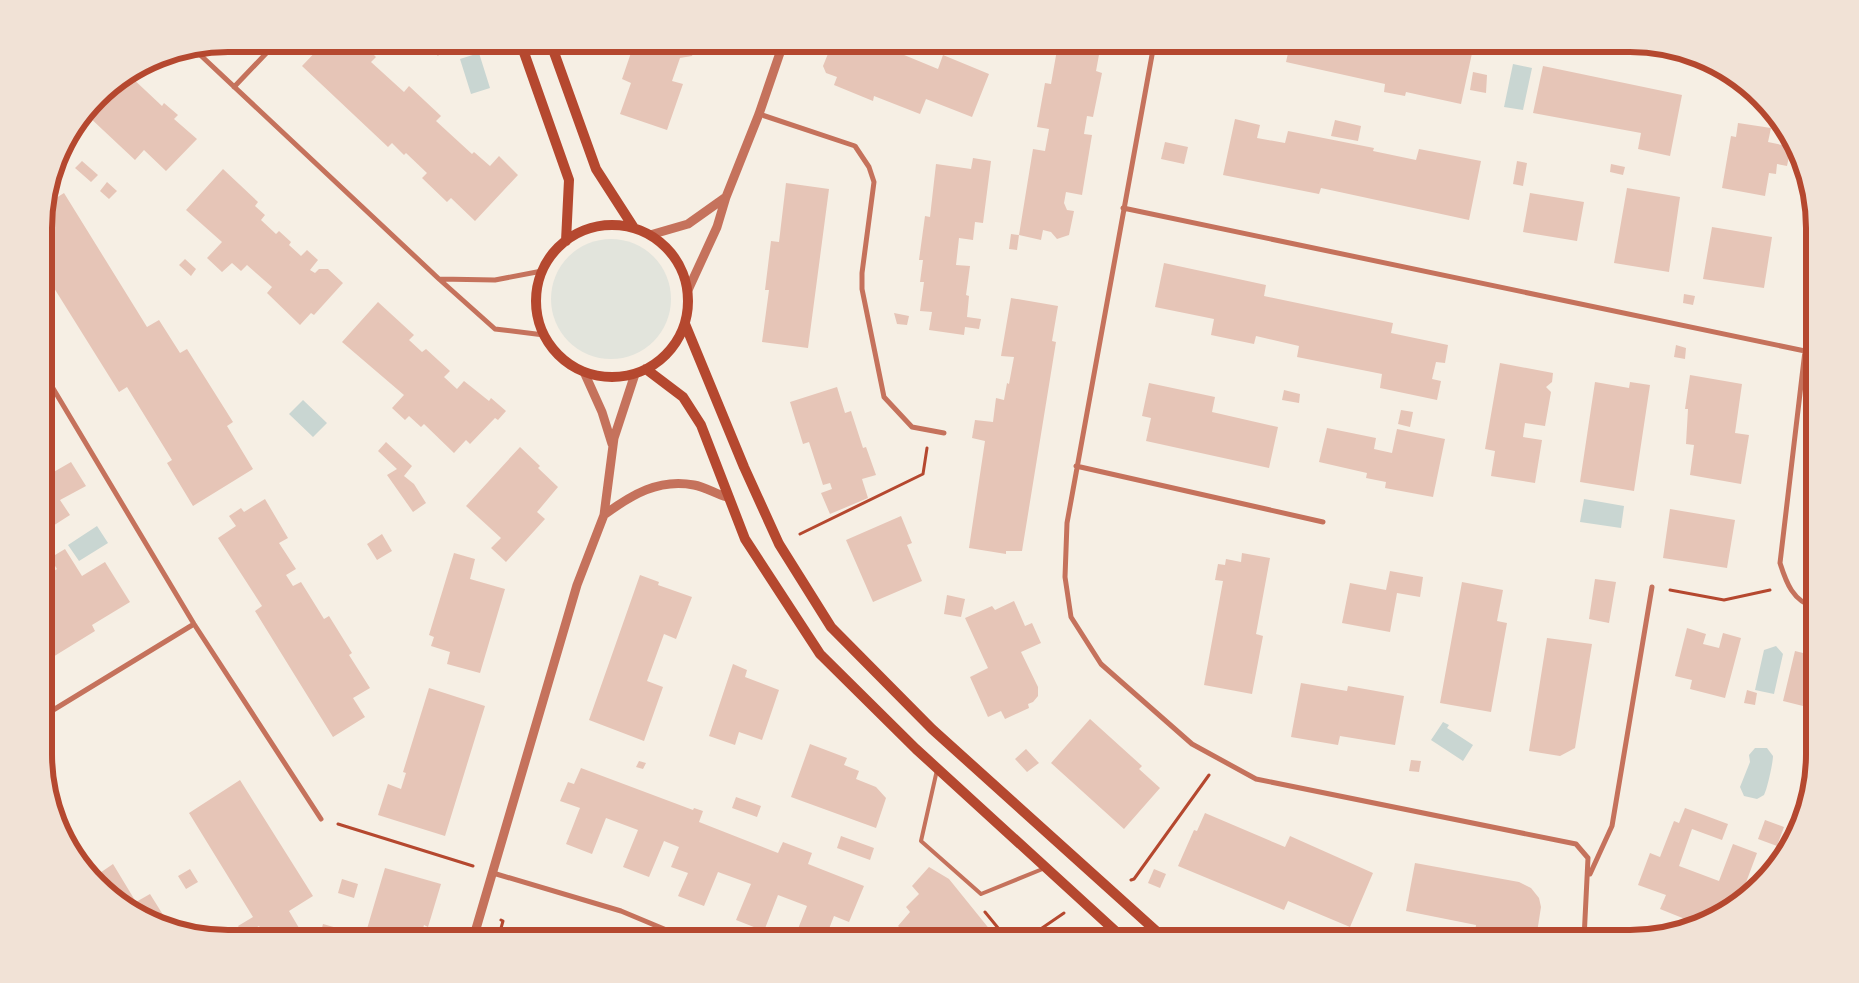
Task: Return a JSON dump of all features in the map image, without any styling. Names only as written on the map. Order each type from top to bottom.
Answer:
[{"type":"main road","points":[[524,53],[568,180],[566,241]]},
{"type":"main road","points":[[554,53],[596,169],[634,228]]},
{"type":"main road","points":[[616,225],[634,228],[650,236],[668,250],[681,268],[688,290],[685,324],[677,342],[664,358],[646,369],[635,374],[609,377],[584,372],[568,363],[554,350],[544,335],[537,314],[537,292],[542,271],[552,254],[566,241],[581,232],[598,226],[616,225]]},
{"type":"main road","points":[[685,324],[744,467],[779,544],[830,627],[932,729],[1155,930]]},
{"type":"main road","points":[[646,369],[683,397],[701,426],[727,498],[745,539],[820,654],[937,768],[1114,930]]},
{"type":"street","points":[[1152,52],[1067,523],[1064,576],[1071,617],[1101,664],[1192,744],[1256,779],[1576,844],[1588,858],[1585,930]]},
{"type":"street","points":[[234,87],[266,53]]},
{"type":"street","points":[[688,290],[717,227],[726,196],[759,114],[780,53]]},
{"type":"street","points":[[200,55],[439,279],[495,329],[544,335]]},
{"type":"street","points":[[759,114],[855,146],[869,167],[874,182],[862,273],[862,289],[884,397],[912,427],[944,433]]},
{"type":"street","points":[[650,236],[688,224],[726,196]]},
{"type":"street","points":[[1123,208],[1805,351]]},
{"type":"street","points":[[439,279],[495,280],[542,271]]},
{"type":"street","points":[[1806,346],[1782,533],[1780,563],[1787,586],[1806,605]]},
{"type":"street","points":[[584,372],[602,412],[613,447]]},
{"type":"street","points":[[476,930],[576,585],[604,515],[613,447],[626,397],[635,374]]},
{"type":"street","points":[[53,389],[194,624],[320,819]]},
{"type":"street","points":[[1076,466],[1323,522]]},
{"type":"street","points":[[604,515],[630,496],[662,483],[694,485],[727,498]]},
{"type":"street","points":[[1588,876],[1612,826],[1652,587]]},
{"type":"street","points":[[52,711],[194,624]]},
{"type":"street","points":[[493,873],[621,911],[666,930]]},
{"type":"lane","points":[[937,768],[921,841],[981,894],[1046,868]]},
{"type":"path","points":[[779,544],[923,474],[930,430]]},
{"type":"path","points":[[1652,587],[1724,600],[1787,586]]},
{"type":"path","points":[[1114,893],[1124,881],[1134,878],[1220,760]]},
{"type":"path","points":[[320,819],[493,873]]},
{"type":"path","points":[[981,894],[986,915],[999,930]]},
{"type":"path","points":[[1039,930],[1063,914],[1077,896]]},
{"type":"shaded area","points":[[479,53],[490,88],[471,94],[460,59]]},
{"type":"shaded area","points":[[1513,64],[1532,68],[1523,110],[1504,107]]},
{"type":"shaded area","points":[[611,239],[634,243],[654,256],[667,276],[671,299],[667,322],[654,342],[634,355],[611,359],[588,355],[568,342],[555,322],[551,299],[555,276],[568,256],[588,243]]},
{"type":"shaded area","points":[[303,400],[327,423],[313,437],[289,414]]},
{"type":"shaded area","points":[[1584,499],[1624,506],[1621,528],[1580,522]]},
{"type":"shaded area","points":[[97,526],[108,543],[79,561],[68,545]]},
{"type":"shaded area","points":[[1776,646],[1783,654],[1774,694],[1755,690],[1764,650]]},
{"type":"shaded area","points":[[1443,722],[1449,725],[1447,728],[1473,745],[1463,761],[1431,740]]},
{"type":"shaded area","points":[[1755,748],[1767,748],[1773,756],[1764,795],[1757,799],[1744,796],[1740,787],[1750,762],[1749,755]]},
{"type":"building","points":[[1057,52],[1099,52],[1096,71],[1102,73],[1093,117],[1087,116],[1084,134],[1092,135],[1082,195],[1066,192],[1064,203],[1067,210],[1074,211],[1069,235],[1057,239],[1051,232],[1043,230],[1041,240],[1019,235],[1033,149],[1045,151],[1049,129],[1037,127],[1045,83],[1051,84]]},
{"type":"building","points":[[1288,52],[1472,52],[1461,104],[1406,92],[1405,96],[1384,92],[1385,84],[1286,62]]},
{"type":"building","points":[[314,53],[372,53],[376,57],[371,62],[404,92],[409,86],[441,116],[436,121],[472,154],[474,152],[490,166],[499,156],[518,175],[475,221],[451,198],[447,202],[422,178],[427,173],[406,153],[404,155],[392,143],[388,147],[302,66]]},
{"type":"building","points":[[631,53],[693,53],[692,56],[680,58],[672,81],[683,84],[667,130],[620,114],[631,83],[622,79]]},
{"type":"building","points":[[828,53],[898,53],[938,69],[943,55],[989,74],[972,117],[926,99],[920,114],[874,96],[873,101],[834,85],[837,77],[826,73],[823,66]]},
{"type":"building","points":[[1543,66],[1682,95],[1670,156],[1638,149],[1641,133],[1533,113]]},
{"type":"building","points":[[1473,72],[1487,75],[1486,93],[1470,90]]},
{"type":"building","points":[[134,80],[162,106],[164,103],[178,115],[174,119],[197,139],[166,171],[144,150],[135,160],[91,119],[112,96]]},
{"type":"building","points":[[1235,119],[1260,125],[1257,138],[1285,143],[1288,131],[1374,148],[1373,151],[1416,160],[1419,149],[1481,161],[1469,220],[1321,188],[1319,194],[1223,175]]},
{"type":"building","points":[[1335,120],[1361,126],[1358,141],[1331,136]]},
{"type":"building","points":[[1738,123],[1771,128],[1768,142],[1786,146],[1788,150],[1790,154],[1787,166],[1777,164],[1776,174],[1769,173],[1765,196],[1722,188],[1731,136],[1736,137]]},
{"type":"building","points":[[1165,142],[1188,147],[1184,164],[1161,159]]},
{"type":"building","points":[[973,158],[991,161],[983,223],[975,222],[973,240],[959,238],[956,265],[970,266],[966,295],[969,296],[967,317],[981,319],[979,329],[965,327],[964,335],[929,330],[932,312],[920,311],[924,282],[920,282],[923,260],[919,260],[925,216],[930,217],[936,164],[971,169]]},
{"type":"building","points":[[82,161],[98,175],[91,182],[75,168]]},
{"type":"building","points":[[1517,161],[1527,163],[1523,186],[1513,184]]},
{"type":"building","points":[[1611,164],[1625,167],[1623,175],[1610,172]]},
{"type":"building","points":[[223,169],[258,202],[255,206],[265,215],[261,220],[276,234],[279,231],[291,242],[289,245],[301,256],[307,250],[318,260],[310,270],[315,273],[319,269],[328,269],[343,283],[314,315],[311,313],[300,325],[267,293],[272,287],[247,265],[241,271],[232,263],[222,272],[207,258],[222,242],[186,210]]},
{"type":"building","points":[[107,182],[117,191],[109,199],[100,191]]},
{"type":"building","points":[[786,183],[829,189],[808,348],[762,342],[769,290],[765,290],[771,241],[779,242]]},
{"type":"building","points":[[1627,188],[1680,197],[1669,272],[1614,263]]},
{"type":"building","points":[[64,193],[147,327],[159,320],[180,353],[187,349],[233,422],[227,426],[253,469],[193,506],[167,463],[172,460],[127,387],[119,392],[53,286],[53,217],[55,199]]},
{"type":"building","points":[[1530,193],[1584,202],[1577,241],[1523,232]]},
{"type":"building","points":[[1712,227],[1772,237],[1764,288],[1703,279]]},
{"type":"building","points":[[1011,234],[1019,235],[1017,250],[1009,249]]},
{"type":"building","points":[[185,259],[196,269],[191,276],[179,265]]},
{"type":"building","points":[[1164,263],[1266,285],[1264,296],[1393,323],[1391,333],[1448,345],[1445,363],[1436,362],[1432,379],[1441,381],[1437,400],[1380,388],[1382,374],[1297,357],[1299,346],[1256,336],[1254,344],[1211,335],[1214,319],[1155,307]]},
{"type":"building","points":[[1684,294],[1695,296],[1693,305],[1683,303]]},
{"type":"building","points":[[1011,298],[1058,306],[1052,341],[1056,342],[1022,551],[1006,551],[1006,554],[969,548],[985,441],[972,438],[975,420],[993,422],[996,398],[1004,400],[1007,383],[1009,384],[1014,357],[1001,356]]},
{"type":"building","points":[[378,302],[414,335],[409,340],[422,352],[426,349],[450,371],[444,377],[457,389],[464,381],[489,401],[491,398],[506,411],[498,420],[495,418],[470,444],[466,440],[454,453],[424,424],[421,427],[409,416],[405,420],[392,408],[404,395],[342,342]]},
{"type":"building","points":[[894,313],[909,316],[907,325],[897,324]]},
{"type":"building","points":[[1676,345],[1686,348],[1685,359],[1674,357]]},
{"type":"building","points":[[1500,363],[1553,373],[1552,382],[1546,387],[1551,392],[1545,426],[1525,423],[1523,437],[1542,440],[1535,483],[1491,476],[1495,451],[1485,449]]},
{"type":"building","points":[[1690,375],[1742,384],[1735,433],[1749,435],[1741,484],[1690,475],[1694,445],[1686,444],[1688,409],[1685,409]]},
{"type":"building","points":[[1595,382],[1629,388],[1630,382],[1650,385],[1634,491],[1580,482]]},
{"type":"building","points":[[1149,383],[1215,397],[1212,412],[1278,427],[1269,468],[1146,441],[1151,418],[1142,416]]},
{"type":"building","points":[[837,387],[845,413],[851,411],[863,448],[866,447],[876,475],[862,479],[868,498],[830,514],[821,493],[832,489],[830,483],[823,485],[809,442],[803,444],[790,402]]},
{"type":"building","points":[[1284,390],[1300,394],[1299,403],[1282,400]]},
{"type":"building","points":[[1401,410],[1413,412],[1410,427],[1398,424]]},
{"type":"building","points":[[1327,428],[1376,438],[1374,449],[1392,453],[1397,429],[1445,439],[1433,497],[1385,488],[1386,482],[1366,478],[1367,473],[1319,462]]},
{"type":"building","points":[[386,442],[412,466],[404,476],[414,484],[426,503],[413,512],[387,475],[397,469],[378,451]]},
{"type":"building","points":[[520,447],[558,487],[537,512],[545,519],[506,562],[491,548],[501,538],[466,506]]},
{"type":"building","points":[[71,462],[86,486],[60,500],[70,515],[52,526],[53,473]]},
{"type":"building","points":[[265,499],[288,538],[279,543],[296,569],[286,575],[293,586],[301,582],[324,619],[329,616],[352,653],[349,655],[370,688],[353,698],[365,717],[333,737],[255,611],[262,606],[218,538],[236,526],[229,516],[241,508],[244,512]]},
{"type":"building","points":[[1670,509],[1735,520],[1727,568],[1663,558]]},
{"type":"building","points":[[901,516],[912,543],[907,545],[922,581],[873,602],[846,540]]},
{"type":"building","points":[[382,534],[392,551],[377,560],[367,544]]},
{"type":"building","points":[[65,549],[82,576],[105,562],[130,602],[92,625],[95,631],[52,657],[52,572],[57,569],[52,562],[52,557]]},
{"type":"building","points":[[454,553],[475,559],[470,579],[505,589],[480,673],[447,664],[450,652],[431,646],[434,637],[429,635]]},
{"type":"building","points":[[1242,553],[1270,558],[1256,634],[1263,636],[1252,694],[1204,685],[1223,581],[1215,580],[1218,564],[1225,565],[1226,559],[1241,562]]},
{"type":"building","points":[[1390,571],[1423,577],[1420,597],[1397,593],[1390,632],[1342,623],[1350,583],[1386,590]]},
{"type":"building","points":[[640,575],[659,582],[658,585],[692,597],[676,639],[664,634],[647,681],[663,687],[644,741],[589,720]]},
{"type":"building","points":[[1595,579],[1616,582],[1609,623],[1589,619]]},
{"type":"building","points":[[1462,582],[1503,590],[1497,621],[1507,623],[1491,712],[1440,703]]},
{"type":"building","points":[[947,595],[965,599],[961,617],[944,614]]},
{"type":"building","points":[[1014,601],[1025,626],[1032,623],[1041,643],[1021,652],[1038,687],[1038,696],[1033,702],[1028,704],[1029,708],[1005,719],[1001,711],[988,717],[970,677],[988,668],[965,618],[992,606],[995,610]]},
{"type":"building","points":[[1687,628],[1706,634],[1703,644],[1719,648],[1723,633],[1741,638],[1725,698],[1690,689],[1692,680],[1675,676]]},
{"type":"building","points":[[1547,638],[1592,644],[1575,748],[1560,756],[1529,751]]},
{"type":"building","points":[[1795,651],[1806,654],[1806,707],[1783,701]]},
{"type":"building","points":[[733,664],[747,670],[745,677],[779,690],[762,740],[739,732],[735,745],[709,736]]},
{"type":"building","points":[[1301,683],[1347,691],[1348,686],[1404,696],[1395,745],[1340,736],[1338,745],[1291,737]]},
{"type":"building","points":[[429,688],[485,706],[445,836],[378,815],[388,784],[401,789],[406,773],[403,772]]},
{"type":"building","points":[[1747,690],[1757,693],[1755,705],[1744,703]]},
{"type":"building","points":[[1090,719],[1142,766],[1139,769],[1160,788],[1124,829],[1051,763]]},
{"type":"building","points":[[810,744],[847,758],[844,765],[859,771],[856,779],[876,787],[886,798],[876,828],[791,797]]},
{"type":"building","points":[[1026,749],[1039,763],[1027,772],[1015,759]]},
{"type":"building","points":[[1411,760],[1421,761],[1419,772],[1409,771]]},
{"type":"building","points":[[639,761],[646,763],[643,769],[636,767]]},
{"type":"building","points":[[581,768],[693,810],[694,808],[703,811],[699,822],[778,853],[783,842],[812,853],[808,864],[864,886],[849,922],[834,916],[829,930],[798,930],[807,906],[778,895],[764,930],[761,930],[736,920],[751,884],[718,872],[704,906],[678,896],[688,873],[671,867],[679,847],[664,841],[649,877],[623,867],[638,830],[606,818],[592,854],[566,844],[580,808],[560,801],[568,782],[574,784]]},
{"type":"building","points":[[240,780],[313,896],[289,911],[299,928],[296,930],[261,930],[259,926],[252,930],[241,930],[238,926],[253,917],[189,813]]},
{"type":"building","points":[[736,797],[761,806],[757,817],[732,808]]},
{"type":"building","points":[[1685,808],[1728,824],[1722,840],[1692,829],[1679,866],[1719,881],[1733,844],[1757,853],[1743,890],[1719,907],[1689,920],[1660,909],[1666,895],[1638,885],[1650,853],[1660,857],[1674,821],[1679,823]]},
{"type":"building","points":[[1205,813],[1285,847],[1290,836],[1373,873],[1350,927],[1288,901],[1284,910],[1178,866],[1194,830],[1197,831]]},
{"type":"building","points":[[1765,820],[1784,827],[1777,846],[1758,839]]},
{"type":"building","points":[[841,836],[874,848],[870,860],[837,848]]},
{"type":"building","points":[[1415,863],[1519,882],[1531,888],[1539,898],[1541,907],[1537,930],[1475,930],[1476,925],[1406,911]]},
{"type":"building","points":[[113,864],[136,902],[150,894],[165,919],[131,901],[112,887],[99,874]]},
{"type":"building","points":[[929,867],[949,879],[990,930],[903,930],[898,926],[910,912],[906,907],[919,894],[912,886]]},
{"type":"building","points":[[385,868],[441,884],[428,927],[424,925],[423,930],[367,930]]},
{"type":"building","points":[[190,869],[198,882],[186,889],[178,876]]},
{"type":"building","points":[[1154,869],[1166,874],[1160,888],[1148,883]]},
{"type":"building","points":[[342,879],[358,884],[354,898],[338,893]]},
{"type":"building","points":[[323,924],[337,928],[336,930],[321,930]]}]
